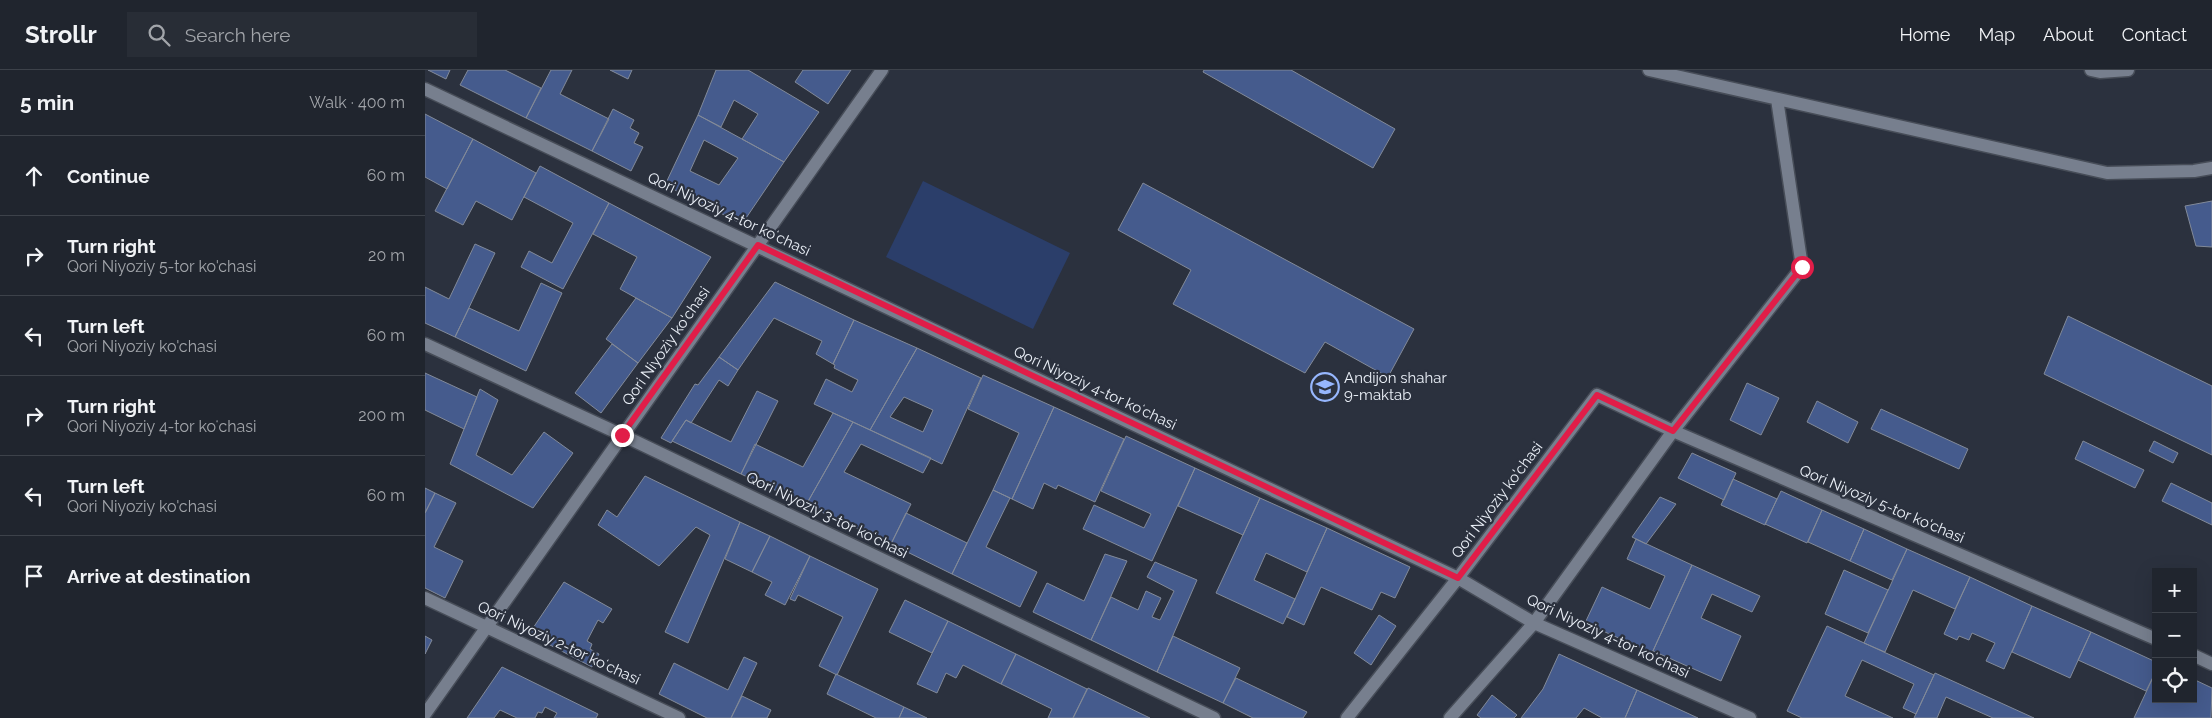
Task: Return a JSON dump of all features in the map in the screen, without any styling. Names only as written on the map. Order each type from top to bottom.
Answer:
[{"type":"street","name":"Qori Niyoziy ko'chasi","points":[[425,714],[882,70]]},
{"type":"street","points":[[1649,70],[2107,173],[2194,171],[2212,168]]},
{"type":"street","points":[[2091,70],[2100,72],[2128,70]]},
{"type":"street","name":"Qori Niyoziy 4-tor koʻchasi","points":[[425,89],[1458,578],[1534,623],[1751,718]]},
{"type":"street","points":[[1451,718],[1534,623],[1673,431],[1802,267],[1777,100]]},
{"type":"street","name":"Qori Niyoziy 3-tor koʻchasi","points":[[425,344],[622,435],[1214,718]]},
{"type":"street","name":"Qori Niyoziy ko'chasi","points":[[1347,718],[1458,578],[1597,395]]},
{"type":"street","name":"Qori Niyoziy 5-tor ko'chasi","points":[[1597,395],[1673,431],[2152,637]]},
{"type":"street","name":"Qori Niyoziy 2-tor koʻchasi","points":[[425,598],[679,718]]},
{"type":"street","points":[[2197,658],[2212,664]]},
{"type":"shaded area","points":[[923,181],[1070,253],[1033,329],[886,257]]},
{"type":"building","points":[[428,70],[450,70],[446,79]]},
{"type":"building","points":[[468,70],[505,70],[541,88],[526,118],[460,85]]},
{"type":"building","points":[[551,70],[572,70],[560,94],[609,119],[592,151],[526,118]]},
{"type":"building","points":[[610,70],[632,70],[628,79]]},
{"type":"building","points":[[716,70],[748,70],[819,112],[784,162],[742,139],[758,114],[734,100],[721,127],[698,115]]},
{"type":"building","points":[[803,70],[851,70],[828,104],[795,82]]},
{"type":"building","points":[[1204,70],[1291,70],[1395,129],[1373,168],[1203,72]]},
{"type":"building","points":[[613,109],[634,120],[630,128],[639,133],[634,143],[643,147],[631,171],[592,151]]},
{"type":"building","points":[[425,114],[473,139],[447,189],[425,177]]},
{"type":"building","points":[[698,115],[784,162],[742,224],[665,185]],"holes":[[[704,140],[738,158],[719,185],[690,171]]]},
{"type":"building","points":[[473,139],[536,173],[512,220],[476,201],[463,225],[435,211]]},
{"type":"building","points":[[540,166],[609,203],[563,289],[521,267],[529,251],[552,263],[573,223],[524,197]]},
{"type":"building","points":[[1143,183],[1414,329],[1388,377],[1325,342],[1305,373],[1173,304],[1191,270],[1118,230]]},
{"type":"building","points":[[2212,201],[2212,247],[2196,246],[2185,206]]},
{"type":"building","points":[[609,203],[711,257],[672,318],[620,289],[637,257],[593,234]]},
{"type":"building","points":[[475,244],[495,253],[455,337],[425,323],[425,287],[449,299]]},
{"type":"building","points":[[775,282],[854,320],[833,364],[816,354],[822,341],[774,318],[738,370],[719,357]]},
{"type":"building","points":[[541,283],[562,293],[526,371],[455,337],[469,308],[519,331]]},
{"type":"building","points":[[636,298],[672,318],[638,363],[606,339]]},
{"type":"building","points":[[2068,316],[2212,386],[2212,455],[2044,374]]},
{"type":"building","points":[[854,320],[917,348],[870,430],[814,404],[826,379],[852,392],[858,380],[834,368],[835,365],[833,364]]},
{"type":"building","points":[[612,344],[638,363],[601,413],[575,393]]},
{"type":"building","points":[[917,348],[981,378],[942,464],[870,430]],"holes":[[[904,397],[933,410],[923,432],[890,417]]]},
{"type":"building","points":[[719,357],[738,370],[728,386],[719,380],[691,423],[686,420],[671,443],[661,438],[695,384],[698,385]]},
{"type":"building","points":[[425,373],[477,397],[464,429],[425,410]]},
{"type":"building","points":[[983,375],[1054,407],[1012,499],[993,490],[1019,433],[968,409]]},
{"type":"building","points":[[1747,383],[1779,398],[1761,435],[1730,420]]},
{"type":"building","points":[[480,389],[498,400],[476,455],[512,475],[544,432],[573,453],[533,508],[450,464]]},
{"type":"building","points":[[757,391],[778,401],[741,474],[672,441],[686,420],[731,442]]},
{"type":"building","points":[[1817,401],[1858,422],[1848,443],[1807,422]]},
{"type":"building","points":[[1054,407],[1124,439],[1095,502],[1058,485],[1056,489],[1044,483],[1033,509],[1012,499]]},
{"type":"building","points":[[1881,409],[1968,449],[1959,469],[1871,429]]},
{"type":"building","points":[[833,413],[853,422],[806,505],[741,474],[755,444],[803,467]]},
{"type":"building","points":[[853,422],[931,458],[923,473],[861,444],[844,472],[911,504],[891,544],[806,505]]},
{"type":"building","points":[[1126,436],[1195,468],[1152,561],[1083,529],[1094,505],[1144,528],[1151,514],[1101,491]]},
{"type":"building","points":[[2083,441],[2144,470],[2135,488],[2075,459]]},
{"type":"building","points":[[2154,441],[2178,453],[2173,463],[2149,451]]},
{"type":"building","points":[[1692,453],[1736,473],[1724,500],[1678,478]]},
{"type":"building","points":[[1195,468],[1260,498],[1243,535],[1178,506]]},
{"type":"building","points":[[645,476],[740,522],[688,643],[665,632],[710,535],[696,527],[659,566],[598,525],[607,510],[617,517]]},
{"type":"building","points":[[1733,479],[1777,499],[1765,525],[1721,505]]},
{"type":"building","points":[[2171,483],[2212,503],[2212,525],[2162,501]]},
{"type":"building","points":[[425,488],[435,493],[425,513]]},
{"type":"building","points":[[993,490],[1010,498],[986,547],[1037,572],[1020,607],[952,574]]},
{"type":"building","points":[[1781,491],[1822,510],[1807,543],[1765,524]]},
{"type":"building","points":[[435,493],[456,503],[434,547],[463,561],[445,598],[425,588],[425,513]]},
{"type":"building","points":[[1660,497],[1676,504],[1646,544],[1632,537]]},
{"type":"building","points":[[1260,498],[1327,528],[1307,572],[1266,553],[1254,580],[1295,599],[1283,624],[1216,593]]},
{"type":"building","points":[[1822,510],[1864,529],[1850,561],[1808,542]]},
{"type":"building","points":[[906,513],[967,543],[952,574],[891,544]]},
{"type":"building","points":[[740,522],[770,536],[752,572],[725,559]]},
{"type":"building","points":[[1327,528],[1410,567],[1395,598],[1381,592],[1372,610],[1321,587],[1304,625],[1287,617]]},
{"type":"building","points":[[1864,529],[1907,549],[1892,580],[1850,561]]},
{"type":"building","points":[[770,536],[810,556],[785,605],[765,595],[772,582],[752,572]]},
{"type":"building","points":[[1636,539],[1692,565],[1652,653],[1585,623],[1602,587],[1650,609],[1665,576],[1627,559]]},
{"type":"building","points":[[1907,549],[1970,577],[1955,609],[1913,590],[1885,652],[1864,643]]},
{"type":"building","points":[[1105,554],[1127,561],[1091,640],[1033,612],[1047,583],[1084,601]]},
{"type":"building","points":[[810,556],[878,589],[837,675],[819,666],[843,617],[798,595],[795,601],[790,599]]},
{"type":"building","points":[[1155,562],[1197,580],[1157,672],[1091,640],[1111,597],[1138,610],[1146,591],[1161,598],[1152,617],[1160,620],[1174,591],[1147,577]]},
{"type":"building","points":[[1692,565],[1760,596],[1752,612],[1712,594],[1701,618],[1741,636],[1721,681],[1653,651]]},
{"type":"building","points":[[1844,570],[1888,590],[1868,633],[1825,614]]},
{"type":"building","points":[[1970,577],[2032,606],[2004,669],[1986,661],[1995,643],[1972,633],[1969,640],[1959,636],[1957,640],[1944,634]]},
{"type":"building","points":[[564,582],[612,609],[603,623],[598,620],[587,641],[592,644],[590,649],[599,654],[592,667],[529,634]]},
{"type":"building","points":[[905,600],[948,621],[932,653],[889,632]]},
{"type":"building","points":[[2032,606],[2091,632],[2070,678],[2012,652]]},
{"type":"building","points":[[1379,615],[1396,626],[1371,665],[1354,653]]},
{"type":"building","points":[[948,621],[1016,654],[1001,684],[963,665],[956,678],[946,673],[937,693],[917,684]]},
{"type":"building","points":[[1827,626],[1934,675],[1916,714],[1903,708],[1914,684],[1862,660],[1845,696],[1893,718],[1802,718],[1787,711]]},
{"type":"building","points":[[2091,632],[2152,660],[2152,679],[2146,691],[2078,660]]},
{"type":"building","points":[[425,636],[432,640],[425,654]]},
{"type":"building","points":[[1173,636],[1240,668],[1223,703],[1157,672]]},
{"type":"building","points":[[1016,654],[1087,689],[1073,718],[1048,718],[1052,709],[1001,684]]},
{"type":"building","points":[[1559,654],[1637,690],[1625,718],[1602,718],[1584,708],[1576,718],[1521,718],[1543,689]]},
{"type":"building","points":[[744,657],[757,663],[731,718],[707,718],[659,694],[674,663],[728,690]]},
{"type":"building","points":[[502,667],[598,714],[596,718],[554,718],[557,713],[545,707],[542,713],[538,712],[535,718],[517,718],[500,710],[494,718],[467,718]]},
{"type":"building","points":[[1935,673],[2034,718],[1993,718],[1946,697],[1937,718],[1914,718]]},
{"type":"building","points":[[836,674],[904,707],[899,718],[876,718],[827,694]]},
{"type":"building","points":[[1236,678],[1307,712],[1303,718],[1253,718],[1223,703]]},
{"type":"building","points":[[2152,680],[2152,703],[2197,703],[2197,681],[2212,688],[2211,718],[2134,718]]},
{"type":"building","points":[[1088,688],[1150,718],[1073,718]]},
{"type":"building","points":[[1637,690],[1698,718],[1625,718]]},
{"type":"building","points":[[1492,695],[1517,715],[1514,718],[1481,718],[1477,715]]},
{"type":"building","points":[[742,696],[771,710],[767,718],[731,718]]},
{"type":"building","points":[[904,707],[927,718],[899,718]]},
{"type":"place","name":"Andijon shahar 9-maktab","points":[[1325,387]]},
{"type":"route","points":[[622,435],[758,245],[1458,578],[1597,395],[1673,431],[1802,267]]}]
